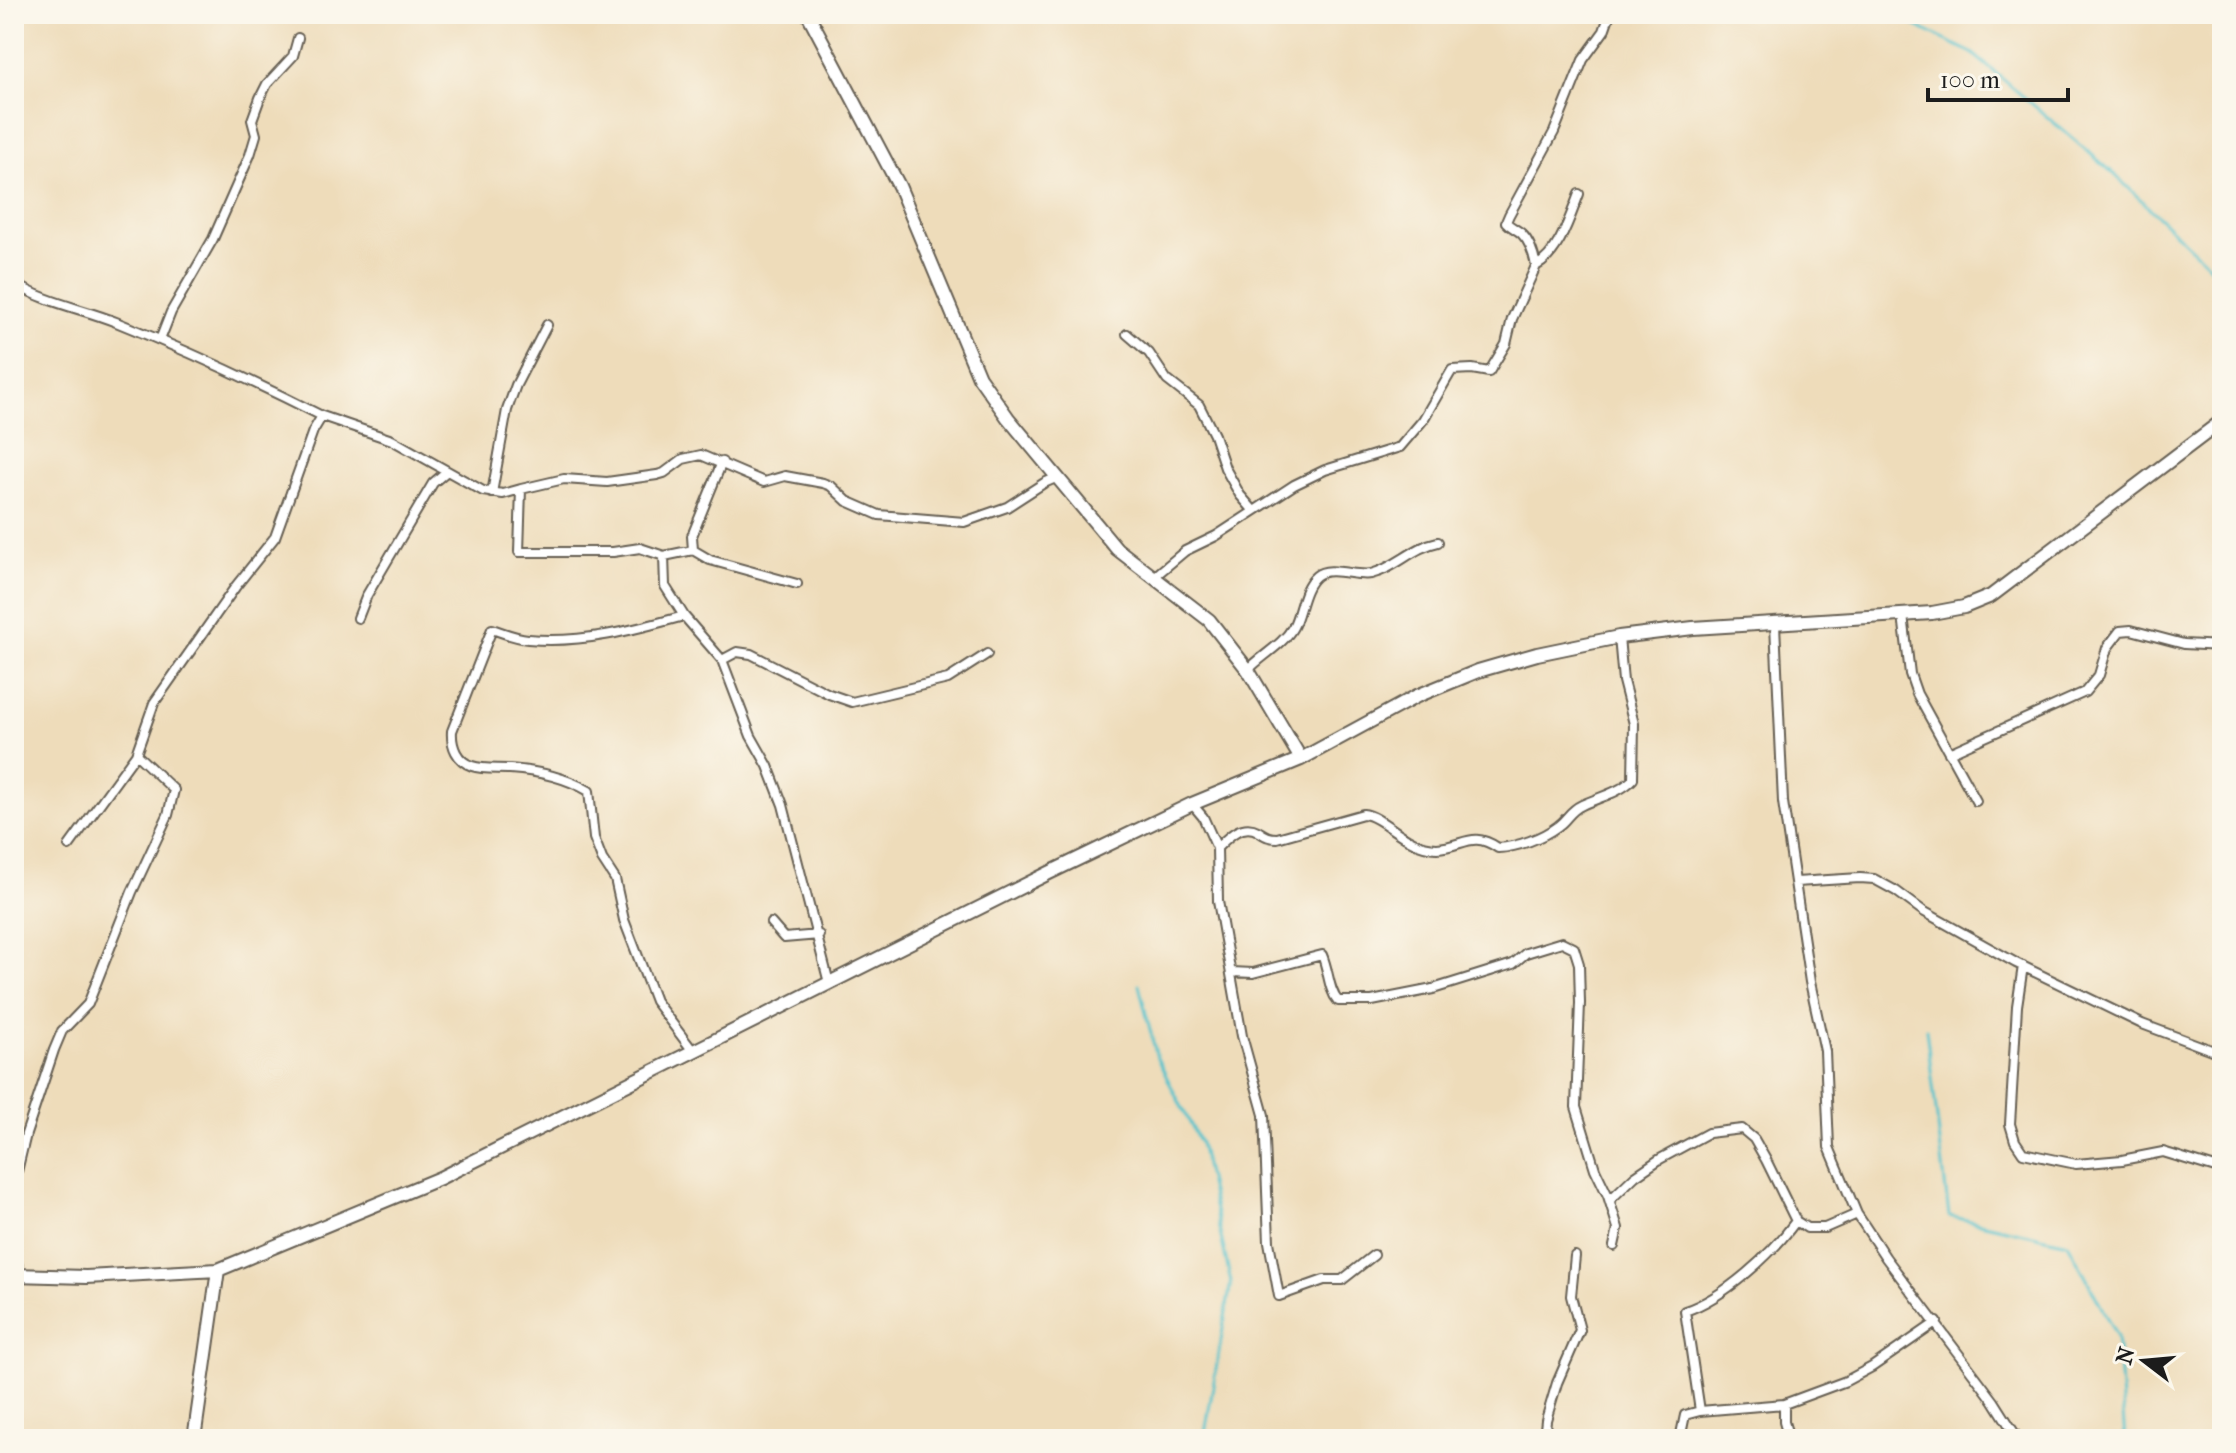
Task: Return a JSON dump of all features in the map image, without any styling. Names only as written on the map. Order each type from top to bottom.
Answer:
[{"type":"main road","points":[[808,14],[899,186],[979,377],[1008,418],[1117,549],[1209,620],[1248,670],[1301,759]]},
{"type":"main road","points":[[16,1275],[86,1277],[218,1270],[440,1178],[1192,804],[1301,759],[1417,696],[1478,671],[1537,654],[1619,637],[1693,628],[1903,615],[1964,607],[1991,596],[2222,421]]},
{"type":"main road","points":[[194,1439],[218,1270]]},
{"type":"street","points":[[1154,577],[1185,551],[1216,536],[1253,510],[1325,470],[1400,447],[1423,420],[1452,370],[1489,372],[1506,344],[1512,319],[1536,266],[1529,242],[1506,222],[1554,132],[1583,60],[1604,31],[1610,14]]},
{"type":"street","points":[[160,340],[171,312],[213,239],[250,155],[256,135],[252,120],[260,98],[267,84],[293,56],[298,38]]},
{"type":"street","points":[[1536,266],[1545,262],[1556,244],[1579,194]]},
{"type":"street","points":[[14,283],[50,303],[89,312],[160,340],[266,387],[322,416],[392,440],[483,491],[492,493],[503,494],[564,479],[607,482],[657,475],[691,456],[701,455],[764,482],[785,476],[823,483],[847,501],[879,515],[964,522],[1007,507],[1058,477]]},
{"type":"street","points":[[492,493],[507,410],[516,385],[547,325]]},
{"type":"street","points":[[1127,334],[1149,353],[1167,380],[1199,405],[1214,435],[1225,468],[1240,495],[1253,510]]},
{"type":"street","points":[[69,846],[136,754],[154,703],[236,586],[275,537],[313,431],[322,416]]},
{"type":"street","points":[[722,462],[692,536],[693,550],[710,560],[797,584]]},
{"type":"street","points":[[358,618],[367,595],[433,483],[447,471]]},
{"type":"street","points":[[521,489],[519,552],[613,552],[640,548],[664,556],[693,550]]},
{"type":"street","points":[[1248,670],[1264,653],[1282,642],[1292,629],[1310,584],[1317,575],[1327,572],[1368,574],[1402,561],[1425,545],[1438,542]]},
{"type":"street","points":[[664,556],[665,586],[684,616],[722,660],[751,736],[768,766],[783,805],[829,983]]},
{"type":"street","points":[[1903,615],[1905,649],[1913,684],[1976,801]]},
{"type":"street","points":[[684,616],[596,637],[525,639],[492,629],[452,731],[451,744],[472,766],[515,769],[567,779],[589,791],[594,838],[602,859],[615,879],[624,920],[655,1001],[693,1051]]},
{"type":"street","points":[[1775,624],[1783,802],[1810,982],[1825,1051],[1826,1135],[1833,1161],[1857,1214],[1886,1258],[1937,1322],[2018,1439]]},
{"type":"street","points":[[1949,753],[2085,692],[2099,675],[2107,648],[2120,631],[2131,630],[2184,644],[2222,646]]},
{"type":"street","points":[[1217,848],[1238,829],[1250,828],[1265,837],[1277,838],[1363,814],[1373,815],[1409,840],[1437,848],[1466,840],[1484,840],[1498,848],[1525,844],[1560,825],[1568,813],[1627,786],[1633,779],[1634,724],[1623,681],[1619,637]]},
{"type":"street","points":[[722,660],[737,652],[751,654],[829,694],[852,702],[948,679],[987,654]]},
{"type":"street","points":[[14,1184],[26,1134],[54,1050],[62,1031],[88,1004],[132,892],[168,815],[174,790],[136,754]]},
{"type":"street","points":[[1192,804],[1203,817],[1217,848],[1218,901],[1242,1036],[1264,1115],[1269,1242],[1279,1296],[1324,1280],[1342,1280],[1374,1255]]},
{"type":"street","points":[[1796,882],[1874,879],[1950,927],[2023,966],[2142,1024],[2222,1054]]},
{"type":"street","points":[[771,923],[784,938],[819,935]]},
{"type":"street","points":[[1232,972],[1253,973],[1322,955],[1329,973],[1331,993],[1338,1001],[1372,1001],[1433,989],[1513,964],[1526,953],[1562,942],[1574,948],[1579,964],[1580,1003],[1576,1107],[1618,1228],[1614,1246]]},
{"type":"street","points":[[2023,966],[2017,1006],[2010,1124],[2023,1153],[2076,1164],[2163,1152],[2222,1170]]},
{"type":"street","points":[[1610,1200],[1635,1176],[1708,1133],[1742,1129],[1754,1139],[1796,1221],[1807,1228],[1825,1228],[1857,1214]]},
{"type":"street","points":[[1700,1411],[1685,1311],[1699,1307],[1731,1284],[1780,1243],[1796,1221]]},
{"type":"street","points":[[14,1241],[16,1275]]},
{"type":"street","points":[[1544,1439],[1557,1383],[1580,1330],[1571,1296],[1575,1256]]},
{"type":"street","points":[[1680,1439],[1685,1415],[1784,1404],[1846,1381],[1937,1322]]},
{"type":"street","points":[[1784,1404],[1784,1422],[1789,1439]]},
{"type":"waterway","points":[[1891,14],[1972,53],[2112,172],[2222,278]]},
{"type":"waterway","points":[[1139,985],[1157,1058],[1200,1143],[1231,1282],[1204,1439]]},
{"type":"waterway","points":[[1926,1029],[1949,1216],[2068,1243],[2117,1337],[2125,1439]]}]
